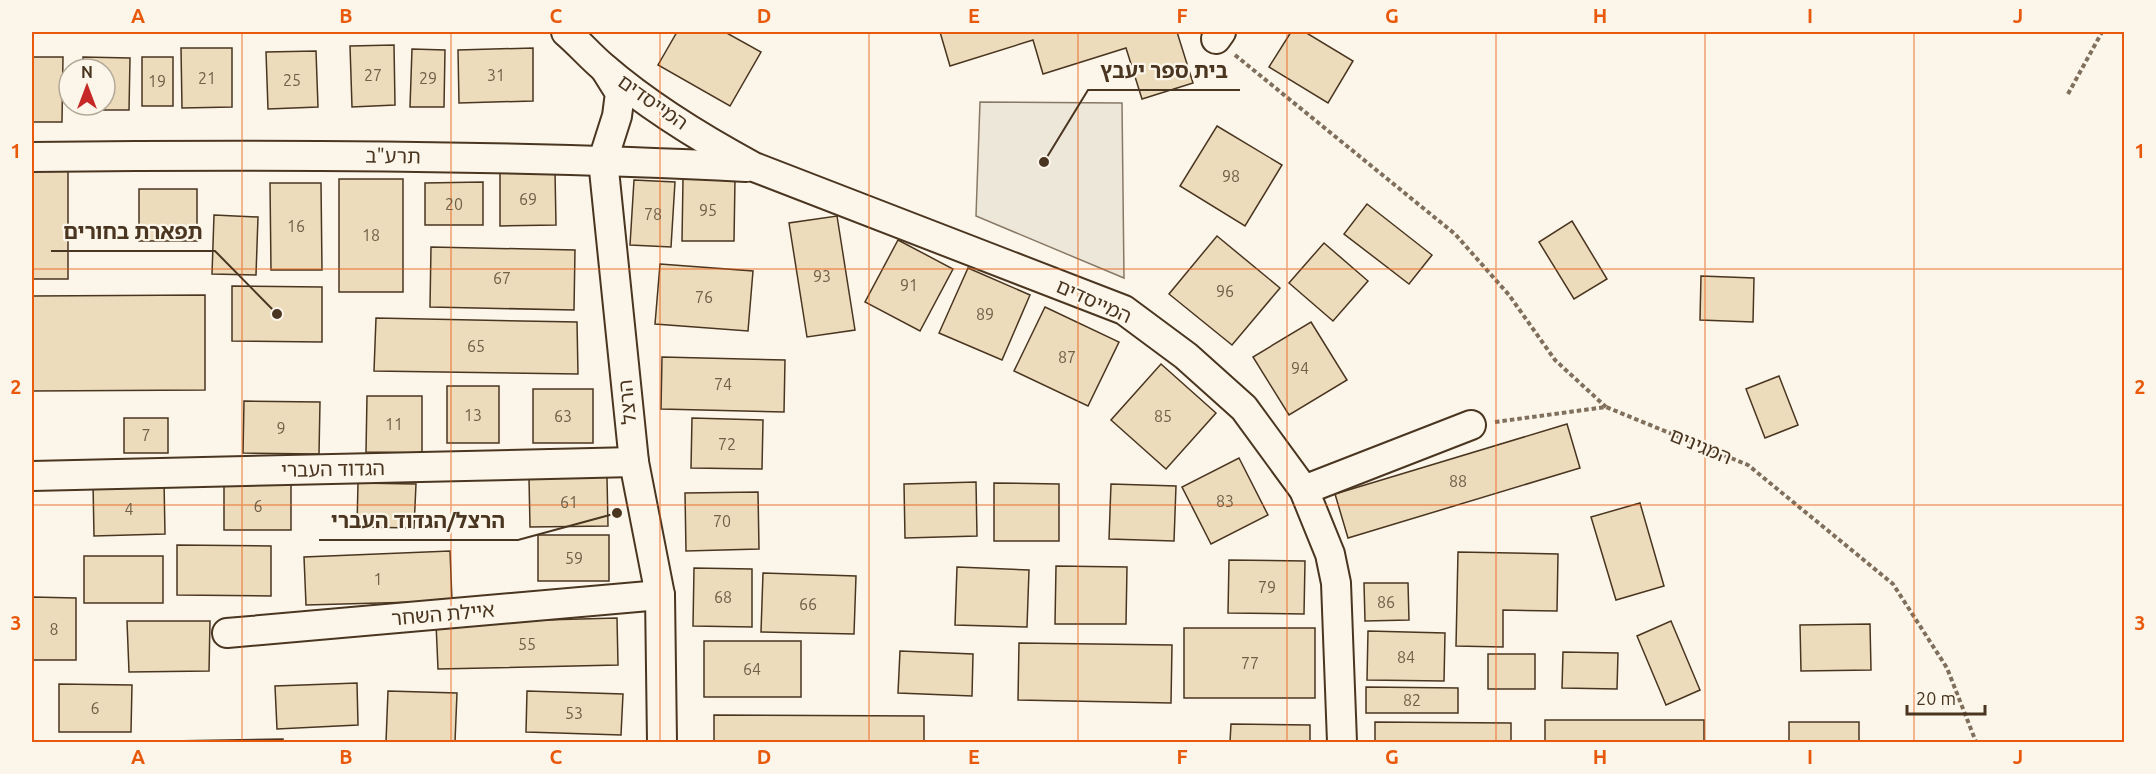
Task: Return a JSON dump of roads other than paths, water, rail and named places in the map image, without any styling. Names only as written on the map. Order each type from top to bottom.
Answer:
[{"type":"street","points":[[566,32],[604,68]]},
{"type":"street","name":"הרצל","points":[[604,68],[620,93],[617,116],[603,160],[634,462],[660,595],[662,742]]},
{"type":"street","name":"המייסדים","points":[[604,68],[722,150],[754,167],[1124,310],[1186,356],[1244,408],[1304,490],[1330,554],[1336,583],[1342,742]]},
{"type":"street","name":"תרע\"ב","points":[[32,157],[329,154],[603,160],[754,167]]},
{"type":"street","points":[[1304,490],[1471,425]]},
{"type":"street","name":"הגדוד העברי","points":[[32,476],[634,462]]},
{"type":"street","name":"איילת השחר","points":[[227,633],[660,595]]},
{"type":"place","name":"בית ספר יעבץ","points":[[1044,162]]},
{"type":"place","name":"תפארת בחורים","points":[[277,314]]},
{"type":"place","name":"הרצל/הגדוד העברי","points":[[617,513]]}]
